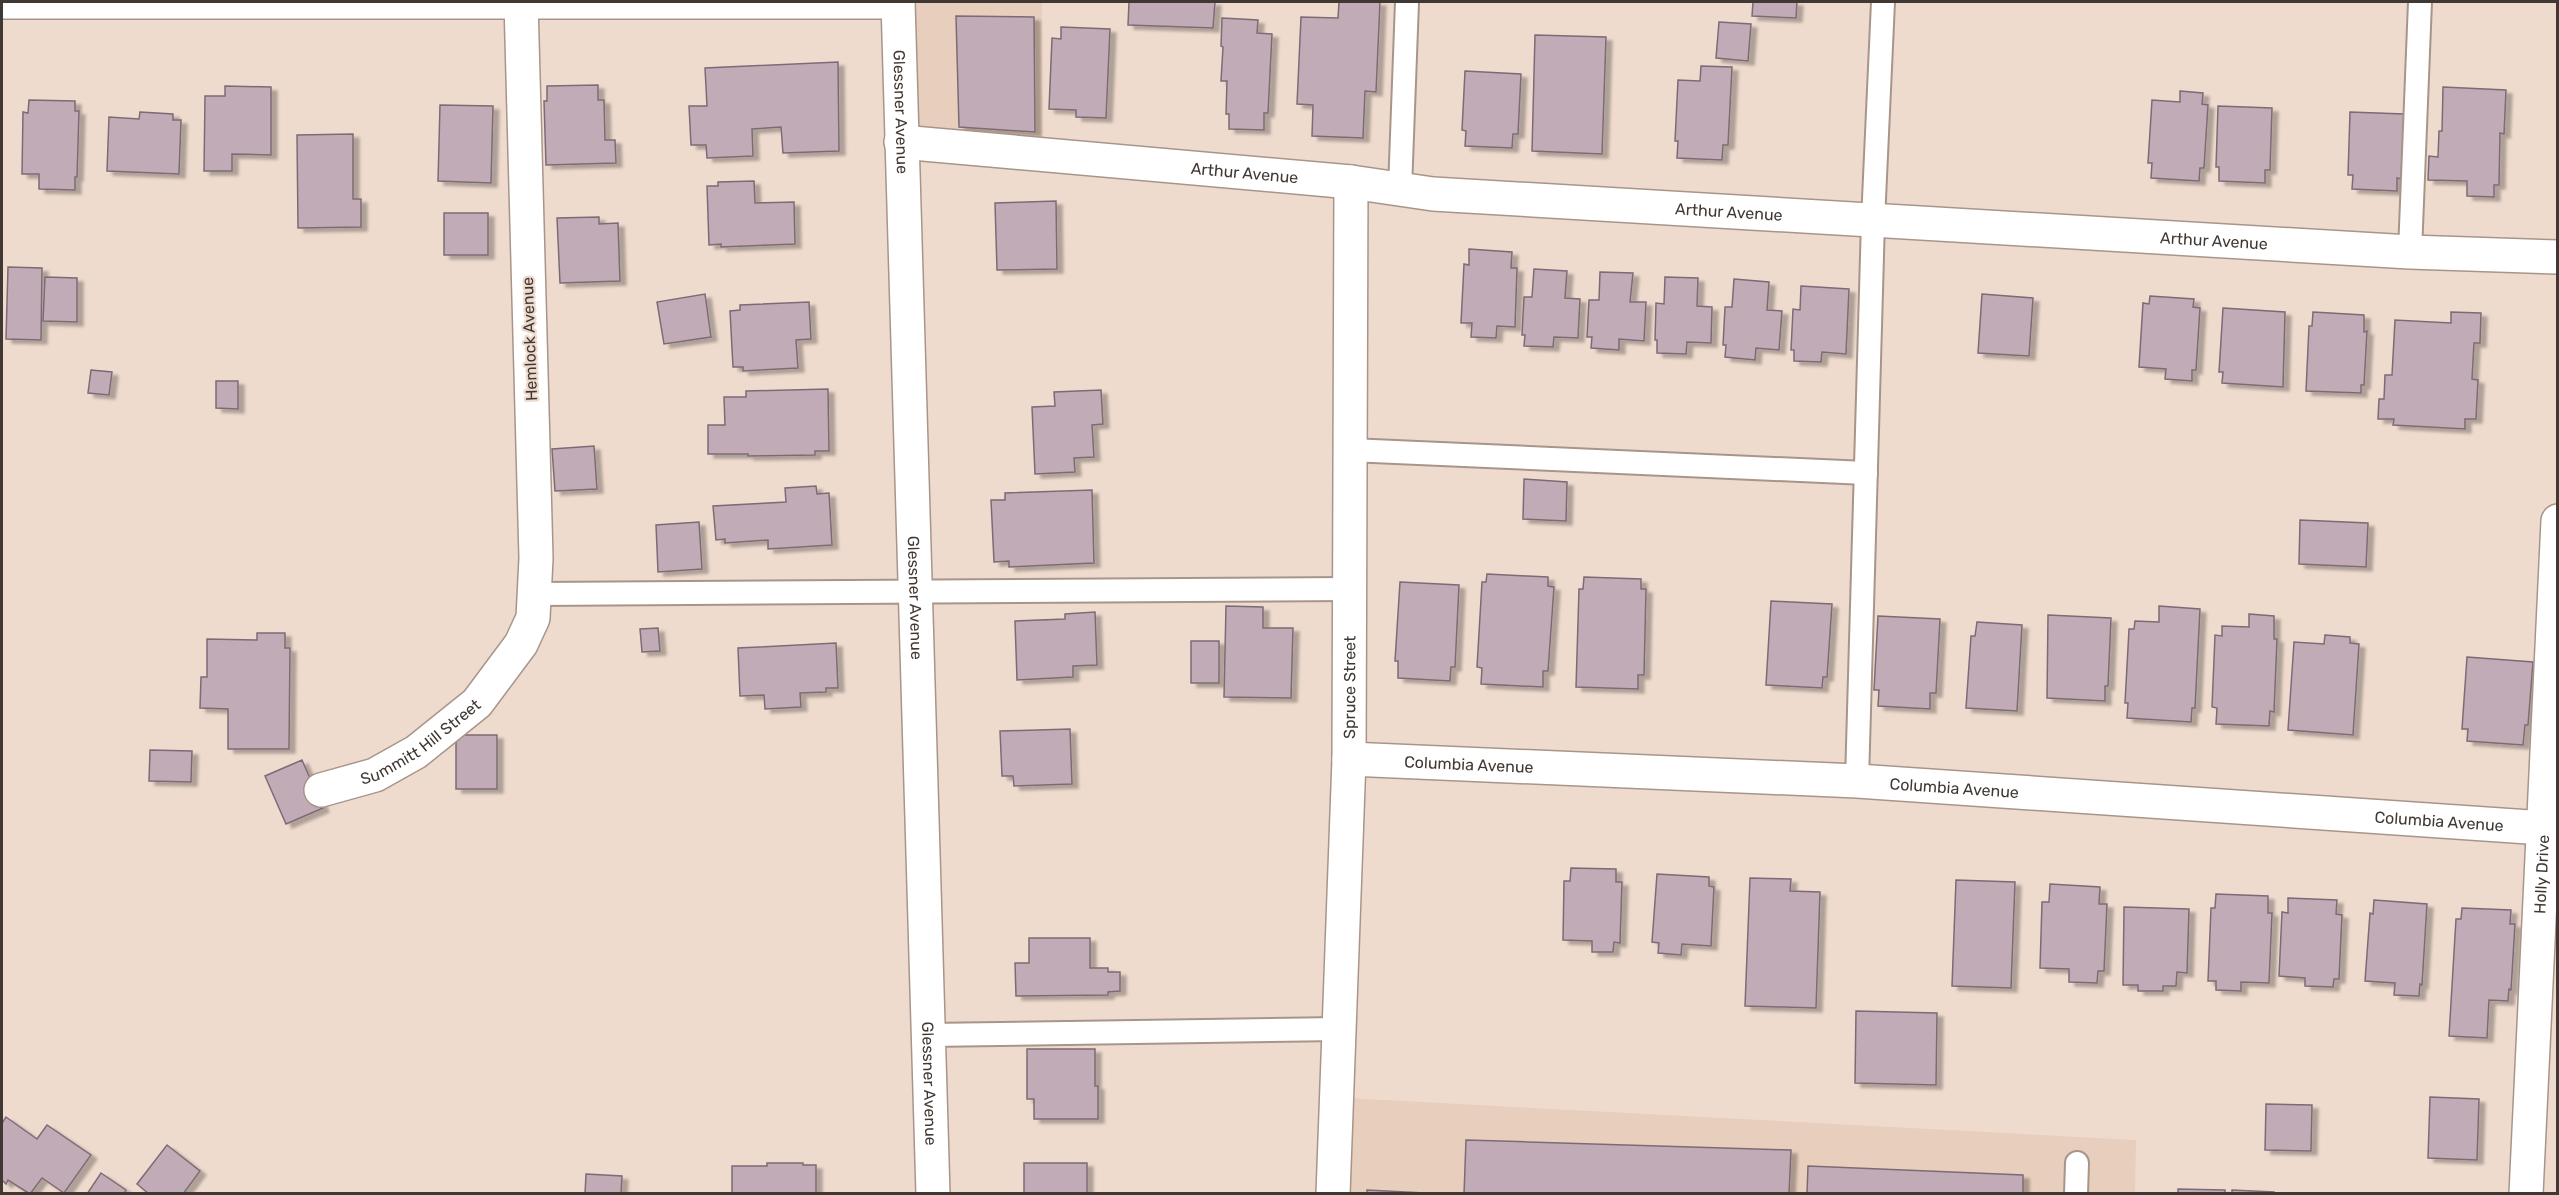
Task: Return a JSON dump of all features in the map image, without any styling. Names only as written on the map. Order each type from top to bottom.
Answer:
[{"type":"street","points":[[2,2],[898,2]]},
{"type":"street","name":"Hemlock Avenue","points":[[503,668],[521,645],[533,618],[536,594],[521,2]]},
{"type":"street","name":"Glessner Avenue","points":[[898,2],[933,1194]]},
{"type":"street","name":"Arthur Avenue","points":[[901,142],[1351,182],[1434,194],[2410,252],[2558,257]]},
{"type":"street","name":"Spruce Street","points":[[1333,1194],[1349,759],[1351,182]]},
{"type":"street","name":"Holly Drive","points":[[2526,1194],[2550,829],[2558,521]]},
{"type":"street","name":"Summitt Hill Street","points":[[321,790],[375,775],[416,752],[477,703],[503,668]]},
{"type":"street","name":"Columbia Avenue","points":[[1349,759],[1857,781],[2550,829]]},
{"type":"lane","points":[[1400,189],[1407,2]]},
{"type":"lane","points":[[1857,781],[1873,221],[1883,2]]},
{"type":"lane","points":[[2410,252],[2420,2]]},
{"type":"lane","points":[[1350,450],[1866,472]]},
{"type":"lane","points":[[536,594],[1350,589]]},
{"type":"lane","points":[[928,1035],[1339,1029]]},
{"type":"lane","points":[[2076,1194],[2077,1163]]},
{"type":"shaded area","points":[[897,2],[1042,2],[1042,159],[901,142]]},
{"type":"shaded area","points":[[1326,1097],[2136,1140],[2135,1193],[1322,1194]]},
{"type":"building","points":[[1129,2],[1215,2],[1213,28],[1128,25]]},
{"type":"building","points":[[1339,2],[1380,2],[1376,92],[1365,91],[1363,138],[1312,136],[1313,105],[1297,104],[1301,17],[1338,18]]},
{"type":"building","points":[[1753,2],[1797,2],[1796,18],[1752,16]]},
{"type":"building","points":[[956,16],[1034,17],[1035,132],[959,127]]},
{"type":"building","points":[[1222,18],[1258,20],[1257,33],[1272,34],[1268,113],[1264,113],[1264,130],[1229,129],[1229,114],[1226,114],[1227,81],[1221,81]]},
{"type":"building","points":[[1719,22],[1751,24],[1748,61],[1716,58]]},
{"type":"building","points":[[1061,27],[1110,29],[1106,118],[1076,117],[1076,110],[1049,109],[1052,38],[1061,39]]},
{"type":"building","points":[[1535,35],[1606,37],[1602,154],[1532,151]]},
{"type":"building","points":[[838,62],[839,151],[783,153],[781,127],[752,129],[753,156],[707,158],[706,145],[691,145],[689,106],[707,106],[705,68]]},
{"type":"building","points":[[1701,66],[1732,67],[1728,145],[1723,145],[1722,160],[1677,158],[1678,141],[1675,141],[1678,80],[1700,81]]},
{"type":"building","points":[[1465,71],[1521,74],[1518,134],[1513,134],[1512,148],[1465,146],[1466,131],[1462,130]]},
{"type":"building","points":[[598,85],[598,100],[604,100],[605,140],[615,140],[616,163],[546,165],[544,101],[547,101],[547,86]]},
{"type":"building","points":[[225,86],[271,87],[271,155],[232,154],[232,171],[204,171],[205,96],[225,96]]},
{"type":"building","points":[[2443,87],[2506,90],[2504,134],[2500,133],[2499,185],[2494,185],[2494,197],[2467,196],[2467,181],[2428,180],[2429,156],[2438,157],[2439,131],[2442,131]]},
{"type":"building","points":[[2180,91],[2203,93],[2202,104],[2208,105],[2204,168],[2200,168],[2199,181],[2151,178],[2152,163],[2148,163],[2152,100],[2180,102]]},
{"type":"building","points":[[29,100],[75,101],[75,111],[79,111],[75,190],[39,189],[39,174],[22,174],[23,112],[28,113]]},
{"type":"building","points":[[440,105],[493,106],[491,183],[438,181]]},
{"type":"building","points":[[2218,106],[2272,108],[2270,170],[2265,170],[2265,183],[2219,181],[2219,167],[2216,167]]},
{"type":"building","points":[[140,112],[173,114],[173,120],[181,120],[179,174],[107,171],[109,117],[139,119]]},
{"type":"building","points":[[2350,112],[2404,114],[2401,179],[2397,178],[2397,191],[2352,189],[2353,175],[2348,175]]},
{"type":"building","points":[[353,134],[353,199],[361,199],[361,227],[298,228],[297,135]]},
{"type":"building","points":[[754,181],[755,203],[794,202],[795,244],[721,247],[721,244],[709,245],[707,186],[718,186],[718,182]]},
{"type":"building","points":[[1056,201],[1057,269],[997,270],[995,203]]},
{"type":"building","points":[[444,213],[488,213],[488,255],[444,255]]},
{"type":"building","points":[[599,217],[599,224],[618,223],[620,281],[560,283],[557,218]]},
{"type":"building","points":[[1469,249],[1512,252],[1511,268],[1517,268],[1515,327],[1497,326],[1496,338],[1471,337],[1472,323],[1461,323],[1464,264],[1469,265]]},
{"type":"building","points":[[8,267],[42,268],[41,340],[6,339]]},
{"type":"building","points":[[1534,269],[1567,271],[1565,298],[1580,299],[1578,338],[1554,337],[1553,347],[1524,346],[1525,335],[1522,335],[1524,297],[1532,297]]},
{"type":"building","points":[[1600,272],[1633,273],[1630,302],[1646,302],[1644,341],[1619,339],[1619,350],[1591,348],[1592,337],[1587,337],[1589,300],[1599,300]]},
{"type":"building","points":[[45,277],[77,278],[77,322],[43,321]]},
{"type":"building","points":[[1665,277],[1698,278],[1697,306],[1712,307],[1711,343],[1687,342],[1686,354],[1657,353],[1656,303],[1664,304]]},
{"type":"building","points":[[1734,279],[1769,282],[1767,310],[1782,311],[1779,350],[1756,348],[1755,360],[1725,357],[1726,345],[1723,345],[1725,307],[1732,307]]},
{"type":"building","points":[[1801,286],[1849,289],[1846,354],[1822,352],[1821,362],[1794,361],[1794,350],[1791,350],[1793,309],[1800,310]]},
{"type":"building","points":[[705,294],[711,337],[664,344],[657,302]]},
{"type":"building","points":[[1982,294],[2033,298],[2029,356],[1978,353]]},
{"type":"building","points":[[2150,296],[2194,299],[2193,307],[2200,308],[2196,370],[2192,370],[2192,381],[2165,379],[2166,369],[2139,367],[2143,303],[2149,304]]},
{"type":"building","points":[[809,302],[811,339],[796,340],[798,368],[743,371],[743,367],[733,367],[730,311],[740,310],[740,305]]},
{"type":"building","points":[[2223,308],[2285,312],[2283,387],[2222,383],[2223,372],[2219,372]]},
{"type":"building","points":[[2313,312],[2364,315],[2364,332],[2367,331],[2364,385],[2361,385],[2361,393],[2306,391],[2309,326],[2312,326]]},
{"type":"building","points":[[2451,312],[2481,313],[2480,343],[2474,343],[2472,379],[2478,380],[2476,419],[2465,419],[2465,429],[2393,425],[2394,419],[2378,419],[2379,399],[2384,399],[2385,375],[2392,375],[2395,320],[2451,323]]},
{"type":"building","points":[[91,370],[112,372],[109,395],[88,393]]},
{"type":"building","points":[[216,381],[238,381],[238,409],[216,408]]},
{"type":"building","points":[[828,389],[829,451],[815,451],[815,455],[708,454],[708,425],[725,425],[724,397],[746,397],[746,391]]},
{"type":"building","points":[[1101,390],[1103,424],[1092,425],[1094,457],[1074,458],[1075,472],[1035,474],[1032,407],[1055,406],[1054,392]]},
{"type":"building","points":[[594,446],[597,489],[555,491],[552,449]]},
{"type":"building","points":[[1524,479],[1567,482],[1566,521],[1523,519]]},
{"type":"building","points":[[816,486],[817,494],[829,493],[832,545],[768,549],[768,540],[725,543],[725,539],[716,540],[713,506],[786,502],[785,488]]},
{"type":"building","points":[[1092,490],[1094,563],[1009,567],[1009,561],[994,562],[991,500],[1005,500],[1005,493]]},
{"type":"building","points":[[2300,520],[2368,523],[2366,567],[2299,564]]},
{"type":"building","points":[[699,522],[702,569],[658,572],[656,525]]},
{"type":"building","points":[[1487,574],[1548,577],[1548,586],[1554,587],[1548,671],[1543,671],[1543,687],[1481,684],[1482,668],[1477,667],[1482,582],[1486,582]]},
{"type":"building","points":[[1584,577],[1641,579],[1641,589],[1646,589],[1644,675],[1638,675],[1638,689],[1576,687],[1579,589],[1583,589]]},
{"type":"building","points":[[1400,582],[1459,585],[1455,667],[1451,667],[1450,681],[1398,678],[1398,661],[1395,661]]},
{"type":"building","points":[[1771,601],[1832,604],[1827,677],[1823,677],[1822,688],[1766,685]]},
{"type":"building","points":[[1226,606],[1263,607],[1263,628],[1293,628],[1291,698],[1224,697]]},
{"type":"building","points":[[2159,606],[2200,609],[2195,708],[2192,708],[2191,722],[2127,718],[2128,703],[2125,703],[2129,629],[2134,629],[2135,621],[2159,622]]},
{"type":"building","points":[[1095,612],[1097,665],[1073,666],[1073,677],[1017,680],[1015,621],[1065,619],[1065,614]]},
{"type":"building","points":[[2249,614],[2274,616],[2274,639],[2277,639],[2274,712],[2270,711],[2269,726],[2216,724],[2217,708],[2212,707],[2215,635],[2222,636],[2222,626],[2249,627]]},
{"type":"building","points":[[2048,615],[2111,618],[2108,686],[2105,686],[2105,701],[2047,698]]},
{"type":"building","points":[[1878,616],[1940,619],[1936,693],[1930,693],[1930,709],[1878,706],[1879,690],[1874,690]]},
{"type":"building","points":[[1977,622],[2022,625],[2017,711],[1966,708],[1971,636],[1975,636]]},
{"type":"building","points":[[658,628],[660,651],[642,652],[640,629]]},
{"type":"building","points":[[257,633],[285,633],[285,648],[290,648],[289,749],[228,749],[228,709],[200,708],[201,677],[207,677],[207,639],[257,640]]},
{"type":"building","points":[[2325,635],[2350,637],[2350,643],[2359,644],[2353,735],[2288,730],[2294,642],[2324,644]]},
{"type":"building","points":[[1191,641],[1219,641],[1219,683],[1191,683]]},
{"type":"building","points":[[836,643],[838,688],[826,688],[826,692],[800,693],[801,707],[765,709],[764,695],[740,696],[738,648]]},
{"type":"building","points":[[2467,657],[2533,662],[2528,725],[2525,725],[2523,745],[2467,741],[2468,729],[2462,729]]},
{"type":"building","points":[[1070,729],[1072,784],[1014,786],[1013,776],[1002,776],[1000,731]]},
{"type":"building","points":[[456,735],[497,735],[497,789],[456,789]]},
{"type":"building","points":[[150,750],[192,751],[191,782],[149,781]]},
{"type":"building","points":[[302,760],[323,808],[286,824],[265,776]]},
{"type":"building","points":[[1571,868],[1616,869],[1616,882],[1622,882],[1620,943],[1614,942],[1613,952],[1592,952],[1592,941],[1563,940],[1564,881],[1570,881]]},
{"type":"building","points":[[1657,874],[1709,877],[1709,886],[1714,887],[1711,946],[1682,944],[1681,955],[1658,953],[1659,943],[1652,942]]},
{"type":"building","points":[[1750,878],[1791,879],[1790,891],[1820,892],[1816,1008],[1745,1006]]},
{"type":"building","points":[[1956,880],[2015,882],[2011,988],[1952,986]]},
{"type":"building","points":[[2050,884],[2100,887],[2099,904],[2107,904],[2104,971],[2098,971],[2097,983],[2069,982],[2069,969],[2040,968],[2042,902],[2049,902]]},
{"type":"building","points":[[2216,894],[2268,896],[2268,913],[2272,913],[2269,983],[2241,982],[2241,991],[2216,990],[2216,981],[2208,981],[2211,908],[2215,908]]},
{"type":"building","points":[[2288,898],[2337,900],[2336,914],[2342,915],[2339,979],[2334,979],[2333,987],[2305,986],[2305,978],[2279,976],[2282,912],[2288,913]]},
{"type":"building","points":[[2374,900],[2427,904],[2422,985],[2420,984],[2419,996],[2394,995],[2395,983],[2365,981],[2370,913],[2373,914]]},
{"type":"building","points":[[2124,907],[2189,909],[2187,973],[2177,972],[2176,986],[2163,986],[2163,991],[2138,991],[2138,985],[2123,985]]},
{"type":"building","points":[[2462,908],[2511,910],[2510,924],[2515,924],[2511,990],[2509,989],[2508,1001],[2489,1000],[2487,1038],[2449,1036],[2456,919],[2461,919]]},
{"type":"building","points":[[1029,938],[1090,938],[1090,968],[1108,968],[1108,972],[1120,972],[1120,991],[1108,992],[1108,995],[1016,996],[1015,963],[1029,963]]},
{"type":"building","points":[[1856,1011],[1937,1013],[1936,1085],[1855,1083]]},
{"type":"building","points":[[1027,1049],[1095,1049],[1098,1119],[1034,1119],[1034,1099],[1027,1099]]},
{"type":"building","points":[[2430,1097],[2479,1099],[2477,1160],[2428,1158]]},
{"type":"building","points":[[2266,1104],[2312,1105],[2311,1151],[2265,1150]]},
{"type":"building","points":[[6,1117],[37,1139],[47,1125],[91,1155],[64,1193],[42,1178],[30,1194],[8,1180],[6,1184],[2,1180],[2,1123]]},
{"type":"building","points":[[1466,1140],[1791,1150],[1789,1194],[1464,1194]]},
{"type":"building","points":[[167,1145],[200,1171],[183,1194],[149,1194],[137,1184]]},
{"type":"building","points":[[767,1163],[816,1165],[816,1193],[823,1194],[732,1194],[732,1166],[767,1166]]},
{"type":"building","points":[[1024,1163],[1087,1163],[1087,1194],[1024,1194]]},
{"type":"building","points":[[1808,1166],[2023,1175],[2023,1194],[1807,1194]]},
{"type":"building","points":[[101,1173],[126,1190],[124,1194],[87,1194]]},
{"type":"building","points":[[586,1174],[622,1176],[621,1194],[585,1194]]},
{"type":"building","points":[[2178,1189],[2225,1190],[2225,1194],[2178,1194]]},
{"type":"building","points":[[1367,1190],[1444,1194],[1367,1194]]},
{"type":"building","points":[[2232,1190],[2274,1192],[2274,1194],[2232,1194]]}]
